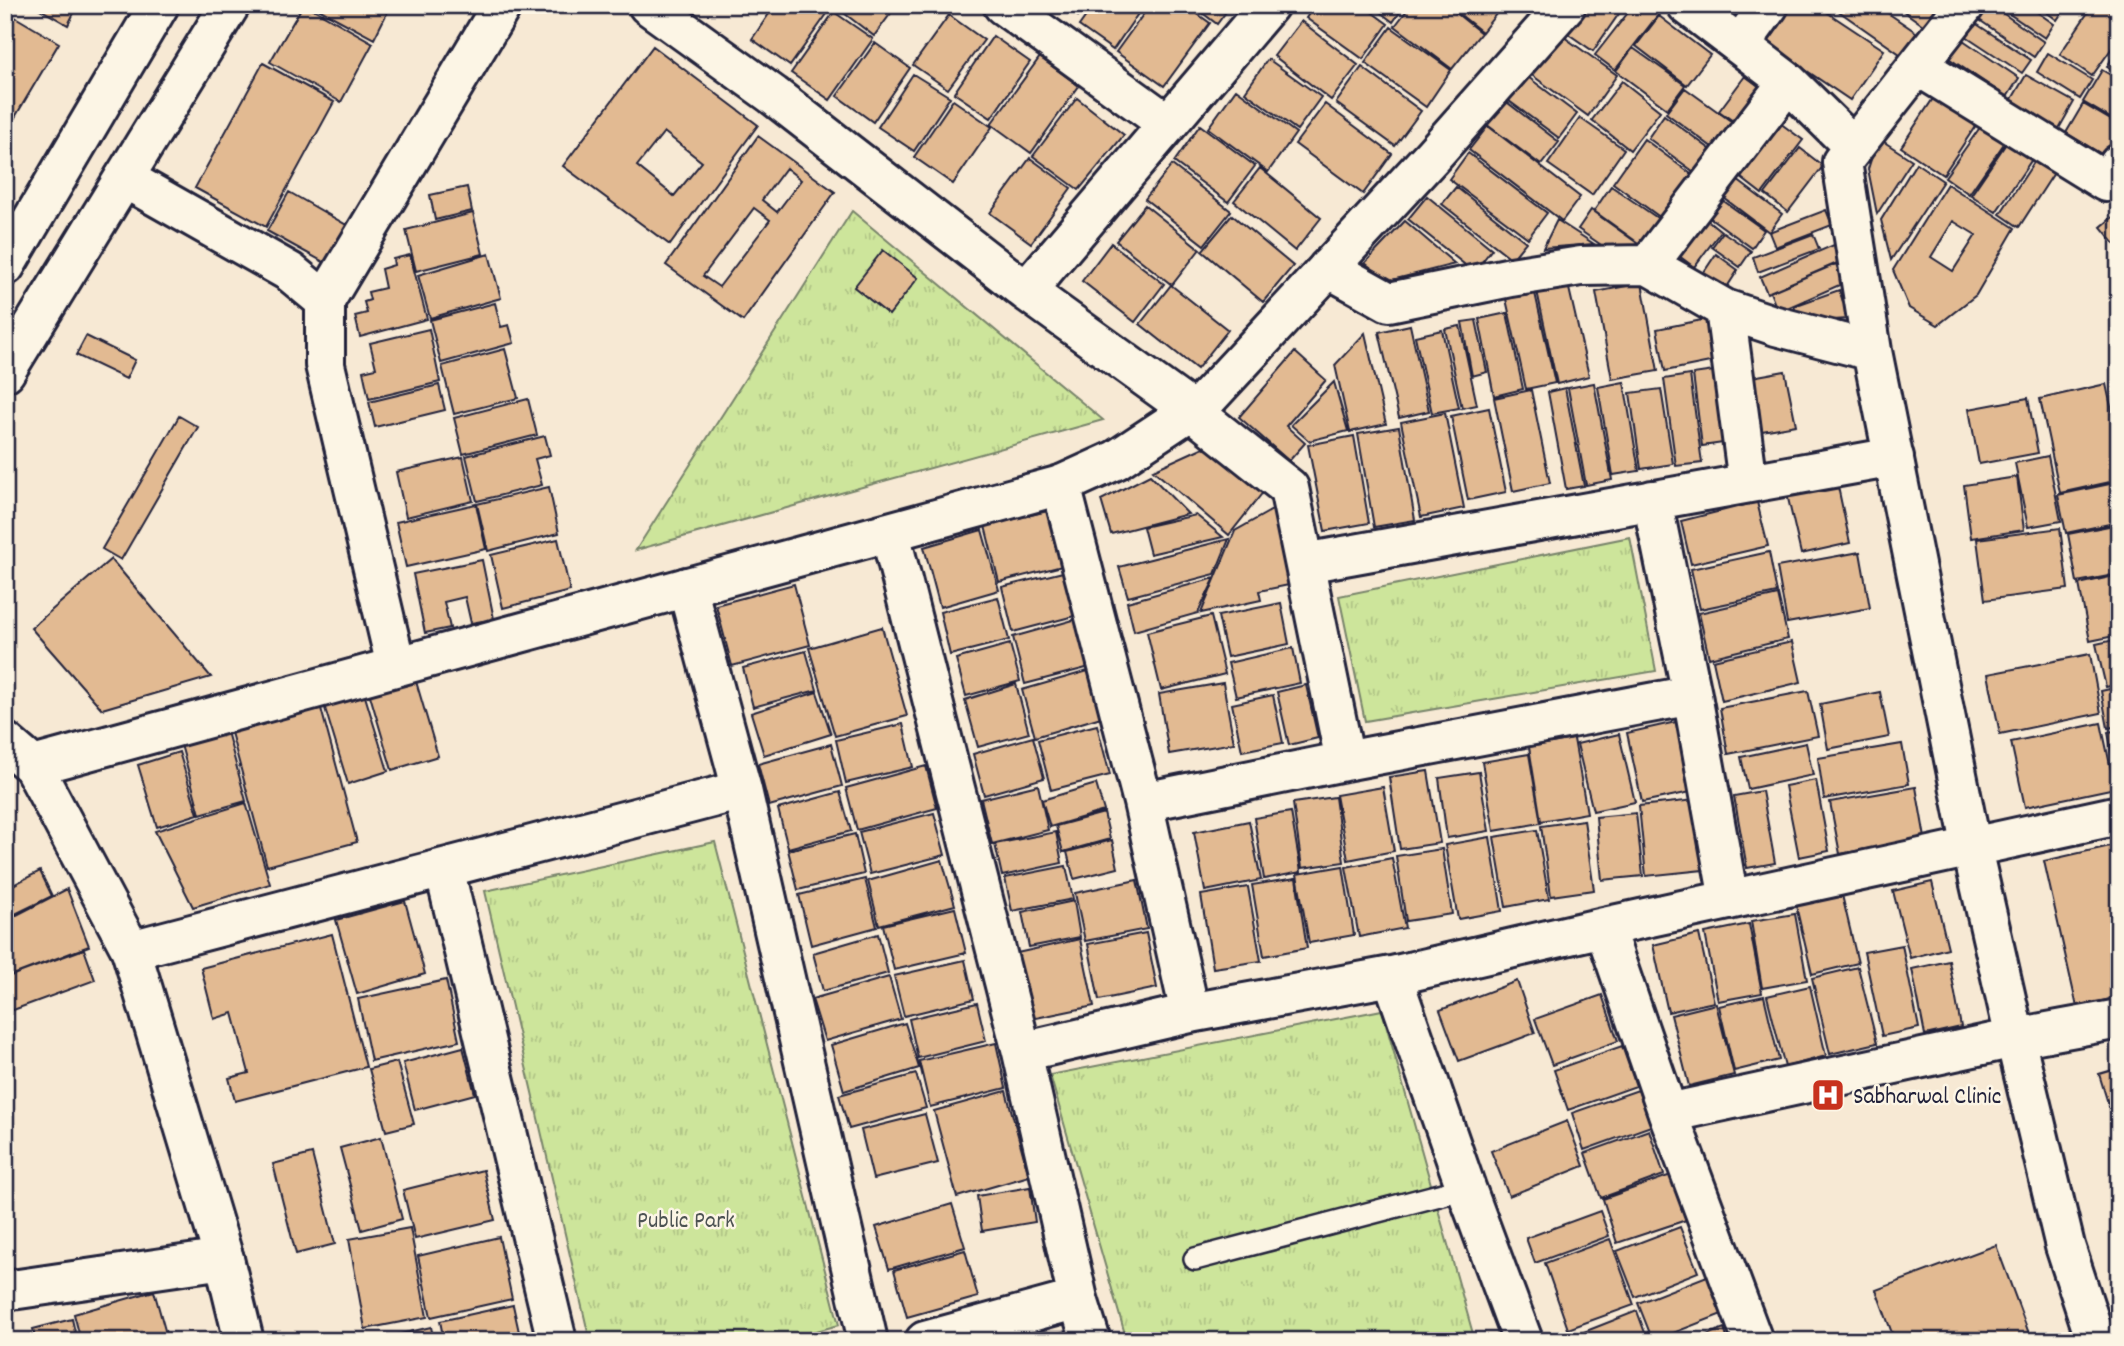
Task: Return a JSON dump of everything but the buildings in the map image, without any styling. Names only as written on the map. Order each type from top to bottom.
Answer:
[{"type":"street","points":[[5,266],[159,5]]},
{"type":"street","points":[[5,372],[230,5]]},
{"type":"street","points":[[396,666],[325,365],[325,301],[502,5]]},
{"type":"street","points":[[648,5],[773,95],[1026,291],[1192,411],[1289,488],[1345,761]]},
{"type":"street","points":[[1003,5],[1168,124]]},
{"type":"street","points":[[1026,291],[1269,5]]},
{"type":"street","points":[[244,1341],[224,1259],[131,950],[19,754],[396,666],[1060,485],[1116,460],[1205,401],[1566,5]]},
{"type":"street","points":[[1687,5],[1788,82],[1854,147]]},
{"type":"street","points":[[1740,45],[1769,5]]},
{"type":"street","points":[[1965,5],[1842,162],[1872,351],[1972,849],[2066,1246],[2096,1341]]},
{"type":"street","points":[[1918,66],[2106,182],[2119,164]]},
{"type":"street","points":[[1648,265],[1788,82]]},
{"type":"street","points":[[124,178],[290,272],[325,301]]},
{"type":"street","points":[[1328,268],[1389,302],[1581,266],[1648,265],[1725,309],[1776,326],[1872,351]]},
{"type":"street","points":[[1725,309],[1748,483]]},
{"type":"street","points":[[1305,563],[1894,457]]},
{"type":"street","points":[[1060,485],[1143,802],[1190,1013]]},
{"type":"street","points":[[1652,500],[1692,695],[1729,900]]},
{"type":"street","points":[[890,533],[1022,1052],[1078,1299],[1091,1341]]},
{"type":"street","points":[[687,587],[742,790],[868,1341]]},
{"type":"street","points":[[1143,802],[1692,695]]},
{"type":"street","points":[[131,950],[742,790]]},
{"type":"street","points":[[1022,1052],[1190,1013],[1392,976],[1604,927],[2119,816]]},
{"type":"street","points":[[443,868],[557,1341]]},
{"type":"street","points":[[1604,927],[1668,1113],[1754,1341]]},
{"type":"street","points":[[1392,976],[1522,1341]]},
{"type":"street","points":[[1668,1113],[2119,1018]]},
{"type":"street","points":[[5,1291],[224,1259]]},
{"type":"street","points":[[925,1341],[1078,1299]]},
{"type":"lane","points":[[1195,1259],[1466,1188]]},
{"type":"green space","points":[[852,211],[1103,420],[636,550]]},
{"type":"green space","points":[[1630,537],[1656,671],[1365,721],[1339,596]]},
{"type":"green space","name":"Public Park","points":[[715,842],[839,1325],[779,1341],[590,1341],[485,891]]},
{"type":"green space","points":[[1382,1010],[1475,1341],[1127,1341],[1050,1075]]},
{"type":"place","name":"Sabharwal Clinic","points":[[1828,1095]]}]
